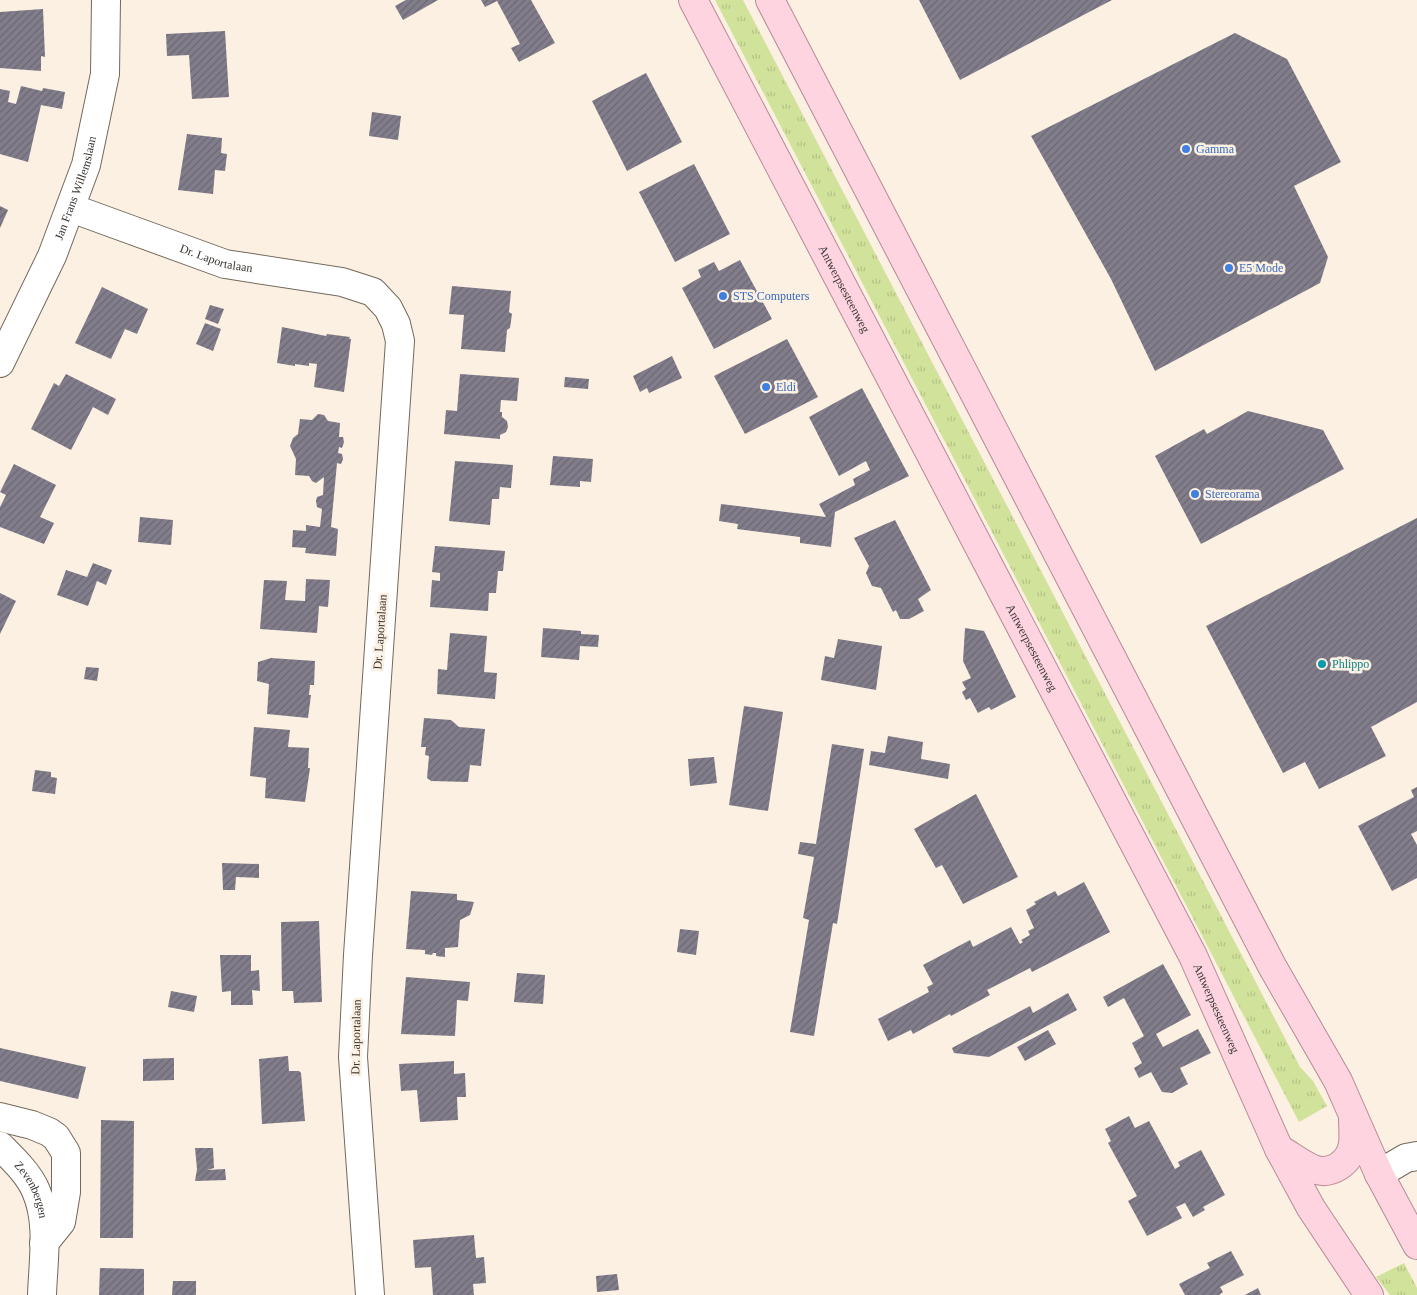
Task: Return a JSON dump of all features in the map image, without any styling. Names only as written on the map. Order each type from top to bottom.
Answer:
[{"type":"main road","name":"Antwerpsesteenweg","points":[[693,0],[1192,956],[1279,1148],[1311,1208],[1369,1295]]},
{"type":"main road","points":[[770,0],[1272,966],[1338,1081],[1379,1174],[1417,1245]]},
{"type":"main road","points":[[1279,1148],[1313,1169],[1325,1172],[1338,1168],[1347,1158],[1353,1145],[1353,1115]]},
{"type":"street","name":"Jan Frans Willemslaan","points":[[0,363],[52,256],[86,165],[106,74],[106,0]]},
{"type":"street","name":"Dr. Laportalaan","points":[[71,208],[225,264],[342,282],[374,292],[388,308],[396,324],[400,341],[353,1057],[370,1295]]},
{"type":"street","name":"Zevenbergen","points":[[0,1117],[32,1124],[49,1132],[56,1137],[66,1153],[66,1192],[61,1222],[44,1243]]},
{"type":"street","name":"Zevenbergen","points":[[0,1146],[17,1162],[36,1190],[42,1211],[44,1243],[42,1295]]},
{"type":"street","points":[[1379,1174],[1406,1158],[1417,1156]]},
{"type":"green space","points":[[715,0],[743,0],[1300,1067],[1313,1081],[1327,1106],[1299,1122]]},
{"type":"green space","points":[[1404,1263],[1417,1288],[1417,1295],[1390,1295],[1376,1277]]},
{"type":"building","points":[[406,0],[438,0],[403,20],[395,6]]},
{"type":"building","points":[[481,0],[531,0],[555,43],[519,62],[511,48],[520,44],[497,1],[485,7]]},
{"type":"building","points":[[919,0],[1112,0],[960,80]]},
{"type":"building","points":[[43,9],[45,57],[41,56],[41,71],[0,68],[0,12]]},
{"type":"building","points":[[225,31],[229,97],[192,99],[189,55],[167,56],[166,34]]},
{"type":"building","name":"Gamma","points":[[1235,33],[1287,59],[1341,162],[1294,186],[1328,257],[1320,283],[1155,371],[1111,279],[1031,136]]},
{"type":"building","points":[[646,73],[682,142],[627,171],[592,101]]},
{"type":"building","points":[[21,86],[42,91],[43,88],[65,92],[62,109],[41,105],[28,162],[0,154],[0,89],[10,91],[8,102],[16,104]]},
{"type":"building","points":[[372,112],[401,116],[398,140],[369,136]]},
{"type":"building","points":[[187,134],[222,138],[221,153],[227,154],[225,171],[215,170],[213,194],[178,190]]},
{"type":"building","points":[[694,164],[730,234],[675,262],[639,192]]},
{"type":"building","points":[[0,206],[8,210],[0,228]]},
{"type":"building","name":"STS Computers","points":[[740,260],[772,319],[714,349],[682,288],[701,277],[698,270],[714,262],[719,271]]},
{"type":"building","points":[[452,286],[511,291],[509,312],[512,314],[510,328],[507,330],[505,352],[461,349],[464,315],[449,314]]},
{"type":"building","points":[[102,287],[148,309],[137,334],[125,329],[111,359],[75,343]]},
{"type":"building","points":[[210,305],[224,309],[218,324],[205,319]]},
{"type":"building","points":[[205,323],[221,329],[213,351],[196,344]]},
{"type":"building","points":[[282,327],[326,336],[327,334],[350,337],[344,392],[314,387],[317,364],[309,363],[309,366],[295,364],[295,366],[277,363]]},
{"type":"building","name":"Eldi","points":[[787,339],[818,397],[745,434],[714,376]]},
{"type":"building","points":[[672,356],[682,378],[649,393],[647,388],[640,392],[633,376]]},
{"type":"building","points":[[66,374],[116,399],[108,415],[93,407],[71,450],[31,429],[54,383],[59,386]]},
{"type":"building","points":[[460,374],[519,378],[517,401],[501,400],[500,412],[502,412],[502,417],[507,421],[508,427],[506,432],[500,435],[500,439],[444,434],[446,410],[457,411]]},
{"type":"building","points":[[565,377],[589,379],[588,389],[564,387]]},
{"type":"building","points":[[862,388],[909,476],[835,512],[831,547],[800,543],[800,537],[737,529],[738,524],[719,521],[721,504],[826,517],[819,504],[855,485],[853,479],[870,470],[866,461],[839,476],[809,417]]},
{"type":"building","points":[[1248,411],[1323,430],[1344,469],[1201,544],[1155,456],[1204,429],[1207,434]]},
{"type":"building","points":[[318,414],[324,415],[328,421],[340,423],[339,437],[343,437],[344,442],[342,448],[339,447],[338,453],[342,454],[343,459],[341,464],[337,463],[331,527],[338,529],[336,556],[305,553],[306,548],[292,547],[293,530],[306,531],[306,525],[320,527],[322,509],[317,507],[316,501],[317,497],[323,495],[324,477],[316,483],[309,476],[295,475],[296,459],[290,446],[293,438],[298,434],[300,419],[312,420]]},
{"type":"building","points":[[553,456],[593,459],[591,482],[580,481],[580,487],[550,485]]},
{"type":"building","points":[[455,461],[513,465],[511,488],[500,487],[499,499],[492,499],[490,525],[449,521]]},
{"type":"building","points":[[14,464],[56,485],[40,517],[54,523],[44,544],[0,527],[0,507],[6,495],[0,492]]},
{"type":"building","points":[[140,517],[173,520],[171,545],[138,542]]},
{"type":"building","name":"Phlippo","points":[[1417,518],[1417,702],[1371,727],[1386,756],[1319,789],[1305,762],[1283,773],[1206,626]]},
{"type":"building","points":[[895,520],[931,590],[918,599],[924,611],[909,619],[900,619],[896,610],[893,612],[881,588],[872,586],[866,573],[869,566],[854,538]]},
{"type":"building","points":[[435,546],[505,551],[503,571],[498,571],[496,593],[489,593],[488,611],[430,607],[432,580],[440,581],[440,573],[432,572]]},
{"type":"building","points":[[93,563],[112,570],[106,585],[97,581],[88,606],[57,595],[66,570],[87,577]]},
{"type":"building","points":[[306,579],[330,580],[328,607],[319,606],[317,633],[260,629],[264,580],[287,581],[285,600],[305,601]]},
{"type":"building","points":[[0,593],[16,601],[0,634]]},
{"type":"building","points":[[543,628],[581,631],[581,634],[599,635],[598,647],[580,646],[579,660],[541,657]]},
{"type":"building","points":[[965,628],[984,631],[1016,697],[991,710],[989,707],[978,713],[970,698],[966,700],[962,692],[966,689],[962,682],[971,678],[963,661]]},
{"type":"building","points":[[450,633],[487,636],[484,672],[497,673],[495,699],[437,694],[438,669],[447,670]]},
{"type":"building","points":[[838,639],[882,646],[876,690],[821,680],[825,656],[834,658]]},
{"type":"building","points":[[271,658],[315,661],[314,685],[310,685],[309,695],[311,695],[308,718],[267,714],[269,684],[257,681],[258,662]]},
{"type":"building","points":[[86,667],[99,668],[97,681],[84,679]]},
{"type":"building","points":[[744,706],[783,712],[768,811],[729,805]]},
{"type":"building","points":[[424,718],[451,720],[459,727],[485,729],[481,766],[470,765],[468,782],[431,781],[427,778],[429,756],[425,755],[426,747],[421,747]]},
{"type":"building","points":[[254,727],[290,730],[288,747],[309,748],[308,768],[310,768],[305,802],[265,798],[266,778],[250,776]]},
{"type":"building","points":[[888,736],[923,742],[921,759],[950,764],[948,779],[869,765],[871,751],[885,753]]},
{"type":"building","points":[[832,744],[864,749],[837,924],[833,923],[814,1036],[790,1032],[809,920],[803,918],[814,857],[798,854],[800,842],[816,844]]},
{"type":"building","points":[[714,757],[717,783],[690,786],[688,759]]},
{"type":"building","points":[[35,770],[51,772],[51,777],[57,778],[55,794],[32,791]]},
{"type":"building","points":[[1417,787],[1417,831],[1411,834],[1417,845],[1417,878],[1392,891],[1358,826],[1414,797],[1411,790]]},
{"type":"building","points":[[976,794],[1018,877],[963,904],[942,865],[936,868],[914,829]]},
{"type":"building","points":[[222,863],[259,864],[259,878],[236,877],[235,890],[223,890]]},
{"type":"building","points":[[1084,882],[1110,932],[1032,972],[1030,968],[987,990],[990,995],[951,1016],[950,1014],[913,1034],[911,1030],[888,1041],[878,1019],[929,992],[927,987],[933,984],[923,965],[970,940],[973,947],[1011,927],[1020,944],[1023,942],[1021,940],[1030,935],[1028,931],[1034,928],[1026,910],[1036,904],[1034,902],[1055,891],[1058,896]]},
{"type":"building","points":[[411,891],[457,894],[457,900],[474,902],[470,915],[460,920],[458,947],[445,948],[445,957],[436,956],[436,953],[432,955],[425,954],[425,950],[406,949]]},
{"type":"building","points":[[319,921],[322,1002],[294,1003],[293,991],[282,991],[281,922]]},
{"type":"building","points":[[680,929],[699,931],[696,955],[677,952]]},
{"type":"building","points":[[220,955],[251,955],[251,971],[259,970],[260,991],[252,990],[253,1005],[231,1005],[231,991],[222,992]]},
{"type":"building","points":[[1163,964],[1191,1015],[1156,1034],[1163,1047],[1198,1029],[1211,1053],[1180,1068],[1188,1084],[1172,1093],[1162,1092],[1151,1072],[1139,1078],[1134,1068],[1142,1063],[1132,1043],[1144,1036],[1124,998],[1108,1007],[1103,997]]},
{"type":"building","points":[[517,973],[545,975],[543,1004],[514,1002]]},
{"type":"building","points":[[406,977],[470,982],[468,1001],[457,1000],[455,1036],[401,1034]]},
{"type":"building","points":[[171,991],[197,996],[194,1012],[168,1007]]},
{"type":"building","points":[[1068,993],[1077,1010],[989,1057],[954,1053],[952,1048],[1030,1006],[1033,1013]]},
{"type":"building","points":[[1048,1030],[1056,1044],[1025,1061],[1017,1047]]},
{"type":"building","points":[[0,1048],[86,1067],[78,1099],[0,1081]]},
{"type":"building","points":[[288,1056],[289,1071],[299,1071],[301,1073],[305,1121],[262,1124],[259,1059]]},
{"type":"building","points":[[174,1058],[174,1080],[143,1081],[143,1059]]},
{"type":"building","points":[[454,1061],[454,1074],[465,1073],[466,1097],[457,1097],[458,1120],[420,1122],[417,1090],[401,1091],[399,1064]]},
{"type":"building","points":[[1129,1116],[1135,1128],[1149,1121],[1175,1169],[1180,1166],[1178,1162],[1201,1150],[1225,1195],[1203,1207],[1205,1210],[1193,1217],[1185,1203],[1176,1207],[1182,1218],[1147,1236],[1128,1201],[1137,1196],[1108,1143],[1111,1141],[1105,1129]]},
{"type":"building","points":[[101,1120],[134,1121],[133,1238],[100,1238]]},
{"type":"building","points":[[195,1148],[213,1148],[214,1168],[207,1170],[225,1169],[226,1180],[195,1181],[197,1169]]},
{"type":"building","points":[[474,1235],[476,1258],[484,1257],[486,1283],[473,1284],[474,1295],[433,1295],[431,1267],[415,1268],[413,1240]]},
{"type":"building","points":[[1231,1251],[1244,1275],[1220,1287],[1223,1292],[1219,1295],[1185,1295],[1179,1284],[1210,1268],[1207,1263]]},
{"type":"building","points":[[100,1268],[144,1269],[144,1295],[99,1295]]},
{"type":"building","points":[[617,1274],[619,1290],[597,1292],[596,1276]]},
{"type":"building","points":[[173,1281],[196,1281],[196,1295],[172,1295]]},
{"type":"building","points":[[1258,1288],[1261,1295],[1245,1295]]},
{"type":"place","name":"Gamma","points":[[1186,149]]},
{"type":"place","name":"E5 Mode","points":[[1229,268]]},
{"type":"place","name":"STS Computers","points":[[723,296]]},
{"type":"place","name":"Eldi","points":[[766,387]]},
{"type":"place","name":"Stereorama","points":[[1195,494]]},
{"type":"place","name":"Phlippo","points":[[1322,664]]}]
